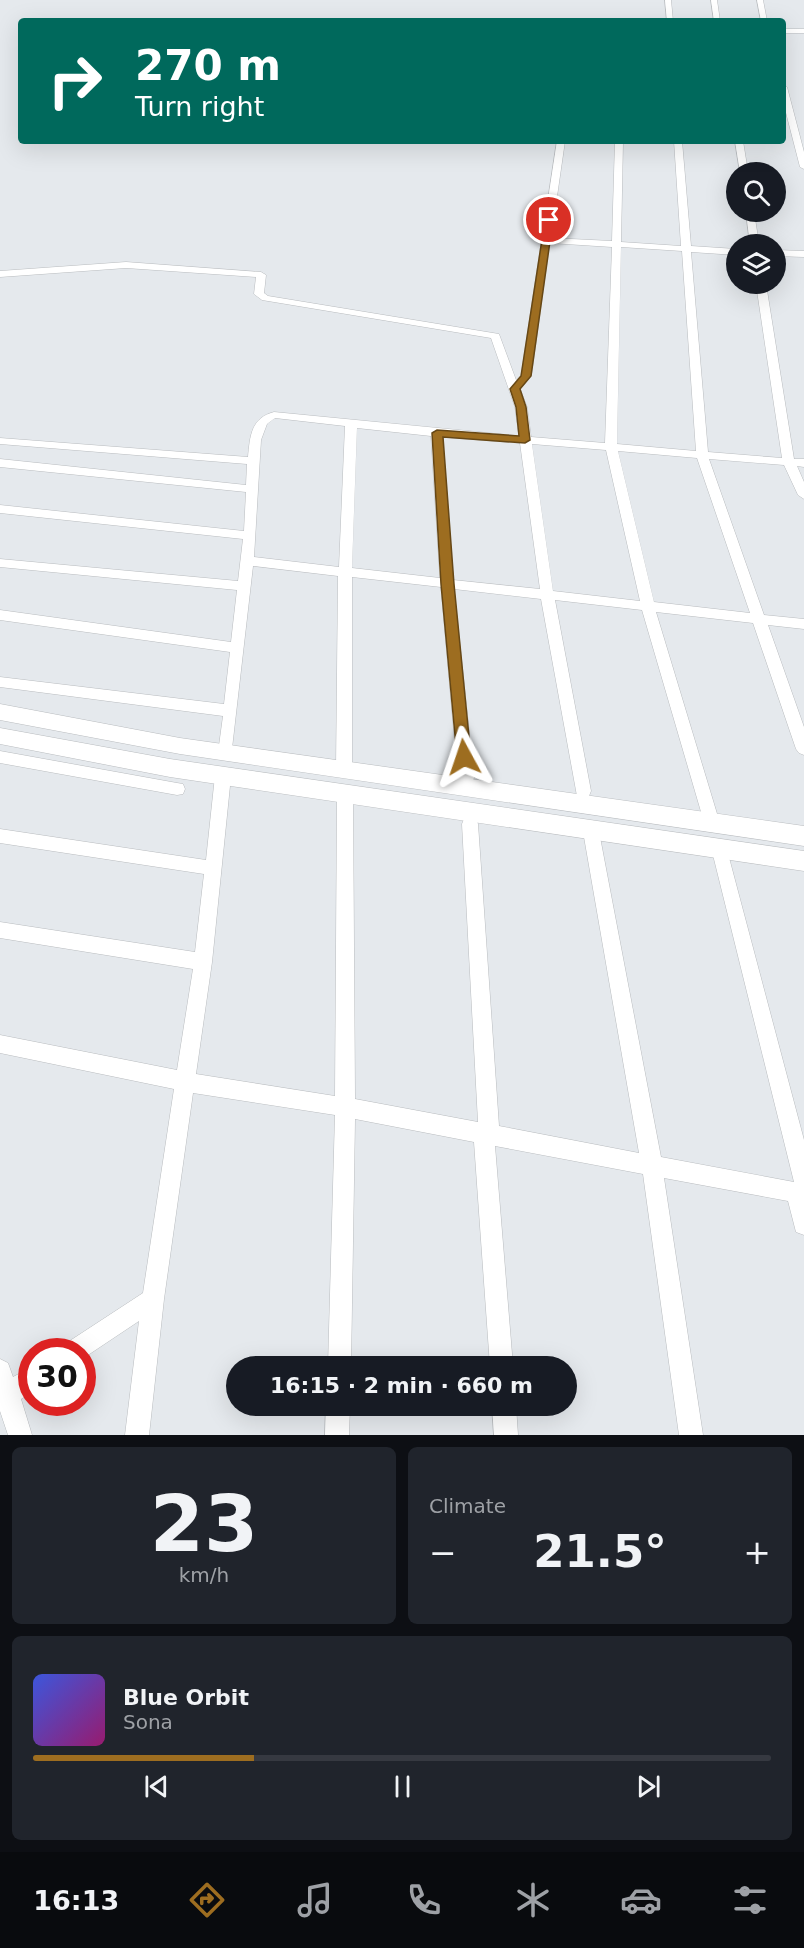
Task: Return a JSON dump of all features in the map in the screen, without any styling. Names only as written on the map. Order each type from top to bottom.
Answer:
[{"type":"main road","points":[[0,712],[226,753],[804,836]]},
{"type":"main road","points":[[0,736],[345,795],[804,861]]},
{"type":"street","points":[[669,0],[670,18]]},
{"type":"street","points":[[714,0],[717,18]]},
{"type":"street","points":[[760,0],[763,18]]},
{"type":"street","points":[[786,31],[804,31]]},
{"type":"street","points":[[786,98],[804,167]]},
{"type":"street","points":[[786,127],[804,121]]},
{"type":"street","points":[[514,389],[526,376],[561,144]]},
{"type":"street","points":[[619,144],[610,448],[648,607],[710,817]]},
{"type":"street","points":[[678,144],[702,455],[804,749]]},
{"type":"street","points":[[739,144],[742,162]]},
{"type":"street","points":[[546,240],[726,251]]},
{"type":"street","points":[[786,253],[804,254]]},
{"type":"street","points":[[0,274],[126,265],[261,275],[259,294],[265,298],[495,336],[521,407],[547,596],[583,791]]},
{"type":"street","points":[[763,294],[789,462],[804,495]]},
{"type":"street","points":[[226,753],[250,536],[253,461],[259,422],[264,417],[274,415],[437,433],[804,464]]},
{"type":"street","points":[[344,771],[345,573],[351,424]]},
{"type":"street","points":[[437,433],[447,584],[466,778]]},
{"type":"street","points":[[0,441],[253,461]]},
{"type":"street","points":[[0,463],[253,489]]},
{"type":"street","points":[[0,509],[250,536]]},
{"type":"street","points":[[247,561],[804,624]]},
{"type":"street","points":[[0,562],[244,586]]},
{"type":"street","points":[[0,615],[238,648]]},
{"type":"street","points":[[0,682],[231,711]]},
{"type":"street","points":[[0,757],[177,789]]},
{"type":"street","points":[[136,1435],[153,1299],[187,1082],[224,776]]},
{"type":"street","points":[[339,1356],[345,1107],[345,795]]},
{"type":"street","points":[[470,824],[500,1356]]},
{"type":"street","points":[[0,836],[213,868]]},
{"type":"street","points":[[592,837],[652,1165],[691,1435]]},
{"type":"street","points":[[721,855],[802,1189],[804,1224]]},
{"type":"street","points":[[0,930],[203,962]]},
{"type":"street","points":[[0,1044],[187,1082],[345,1107],[652,1165],[802,1189]]},
{"type":"street","points":[[94,1338],[153,1299]]},
{"type":"street","points":[[0,1371],[4,1397],[20,1435]]},
{"type":"street","points":[[4,1397],[18,1388]]},
{"type":"street","points":[[337,1435],[338,1416]]},
{"type":"street","points":[[505,1416],[506,1435]]},
{"type":"route","points":[[464,757],[447,584],[437,433],[525,440],[521,407],[514,389],[526,376],[549,220]]}]
